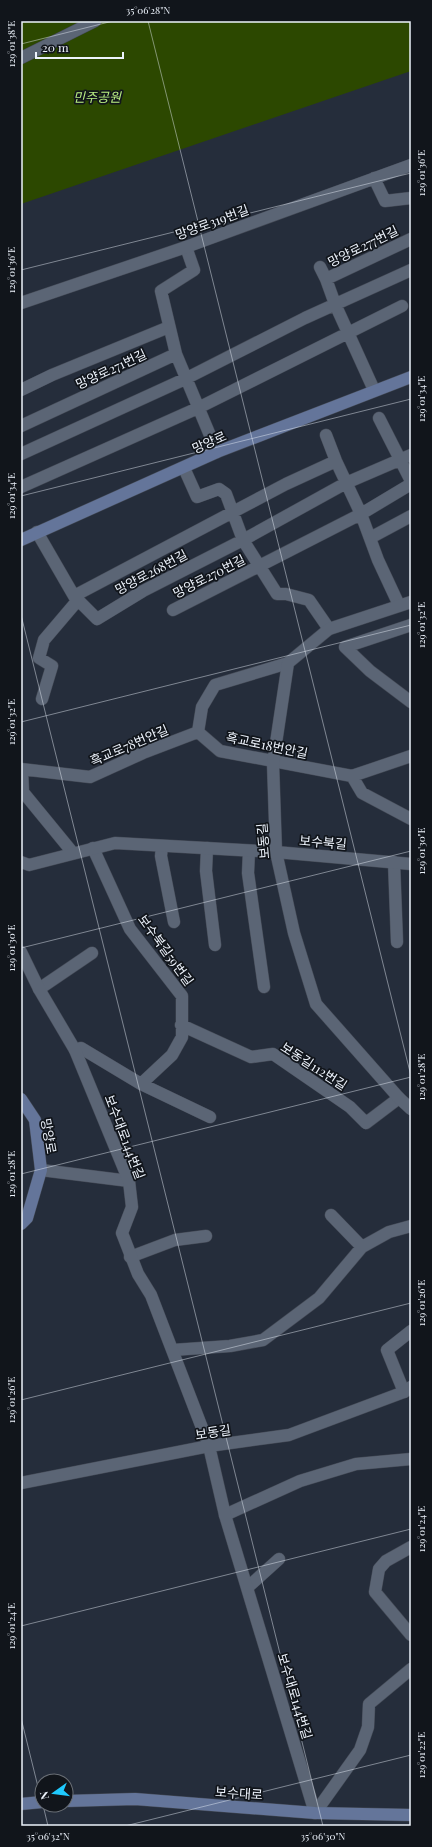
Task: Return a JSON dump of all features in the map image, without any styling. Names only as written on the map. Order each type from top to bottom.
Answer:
[{"type":"main road","name":"망양로","points":[[21,540],[217,452],[374,390],[411,377]]},
{"type":"main road","name":"망양로","points":[[21,1099],[35,1120],[41,1170],[27,1218],[21,1224]]},
{"type":"main road","name":"보수대로","points":[[74,1801],[135,1799],[315,1813],[411,1815]]},
{"type":"main road","points":[[21,1804],[34,1803]]},
{"type":"street","points":[[21,58],[94,21]]},
{"type":"street","name":"망양로319번길","points":[[21,302],[186,247],[411,165]]},
{"type":"street","points":[[374,178],[385,201],[411,198]]},
{"type":"street","name":"망양로277번길","points":[[326,279],[411,239]]},
{"type":"street","points":[[186,247],[194,270],[161,291],[176,354],[185,379],[217,452]]},
{"type":"street","points":[[320,267],[374,390]]},
{"type":"street","points":[[21,454],[185,379],[335,304],[411,270]]},
{"type":"street","points":[[21,487],[89,455],[198,408],[402,306]]},
{"type":"street","name":"망양로271번길","points":[[21,390],[52,375],[169,327]]},
{"type":"street","name":"망양로271번길","points":[[21,426],[176,354]]},
{"type":"street","points":[[380,418],[406,457],[411,482]]},
{"type":"street","points":[[198,732],[202,707],[215,685],[288,663],[329,629],[406,604],[378,560],[361,514],[336,461],[326,435]]},
{"type":"street","name":"망양로270번길","points":[[243,540],[346,483],[406,457]]},
{"type":"street","points":[[232,513],[286,484],[336,461]]},
{"type":"street","name":"망양로270번길","points":[[184,468],[197,497],[219,489],[226,494],[243,540],[277,594],[286,594],[309,600],[329,629]]},
{"type":"street","name":"망양로270번길","points":[[173,610],[361,514],[411,482]]},
{"type":"street","name":"망양로268번길","points":[[42,698],[52,666],[39,658],[44,640],[76,598],[232,513]]},
{"type":"street","points":[[370,538],[411,516]]},
{"type":"street","name":"망양로268번길","points":[[37,532],[76,598],[97,619],[143,591],[243,540]]},
{"type":"street","points":[[411,625],[346,647],[370,671],[411,702]]},
{"type":"street","name":"보동길","points":[[288,663],[273,762],[276,852],[294,933],[316,1004],[399,1098],[411,1109]]},
{"type":"street","name":"흑교로18번안길","points":[[198,732],[220,751],[352,776],[411,756]]},
{"type":"street","name":"흑교로78번안길","points":[[22,769],[90,777],[143,753],[198,732]]},
{"type":"street","points":[[22,769],[23,792],[73,854]]},
{"type":"street","points":[[352,776],[362,793],[411,819]]},
{"type":"street","name":"보수북길","points":[[21,862],[29,865],[115,843],[276,852],[411,864]]},
{"type":"street","points":[[162,846],[162,856],[174,922]]},
{"type":"street","name":"보수북길59번길","points":[[93,848],[130,929],[182,996],[182,1037],[172,1055],[142,1084]]},
{"type":"street","points":[[207,848],[206,871],[215,945]]},
{"type":"street","points":[[249,851],[248,873],[264,987]]},
{"type":"street","points":[[394,862],[397,942]]},
{"type":"street","name":"보수대로144번길","points":[[21,952],[39,989],[75,1050],[130,1181],[132,1207],[122,1233],[130,1257],[151,1296],[209,1446],[225,1514],[248,1586],[315,1813]]},
{"type":"street","points":[[39,989],[92,952]]},
{"type":"street","name":"보동길112번길","points":[[181,1025],[250,1057],[272,1054],[350,1107],[366,1123],[399,1098]]},
{"type":"street","points":[[75,1050],[81,1048],[142,1084],[210,1117]]},
{"type":"street","points":[[41,1170],[130,1181]]},
{"type":"street","points":[[332,1215],[362,1247]]},
{"type":"street","points":[[173,1350],[230,1346],[263,1340],[319,1298],[362,1247],[389,1232],[411,1226]]},
{"type":"street","points":[[130,1257],[176,1240],[206,1236]]},
{"type":"street","name":"보동길","points":[[21,1483],[209,1446],[289,1435],[407,1390],[387,1350],[411,1330]]},
{"type":"street","points":[[225,1514],[300,1481],[356,1464],[406,1459]]},
{"type":"street","points":[[411,1547],[386,1561],[379,1569],[375,1592],[411,1635]]},
{"type":"street","points":[[248,1586],[279,1558]]},
{"type":"street","points":[[315,1813],[360,1750],[368,1727],[369,1704],[411,1669]]},
{"type":"green space","name":"민주공원","points":[[21,21],[411,21],[411,71],[21,204]]}]
